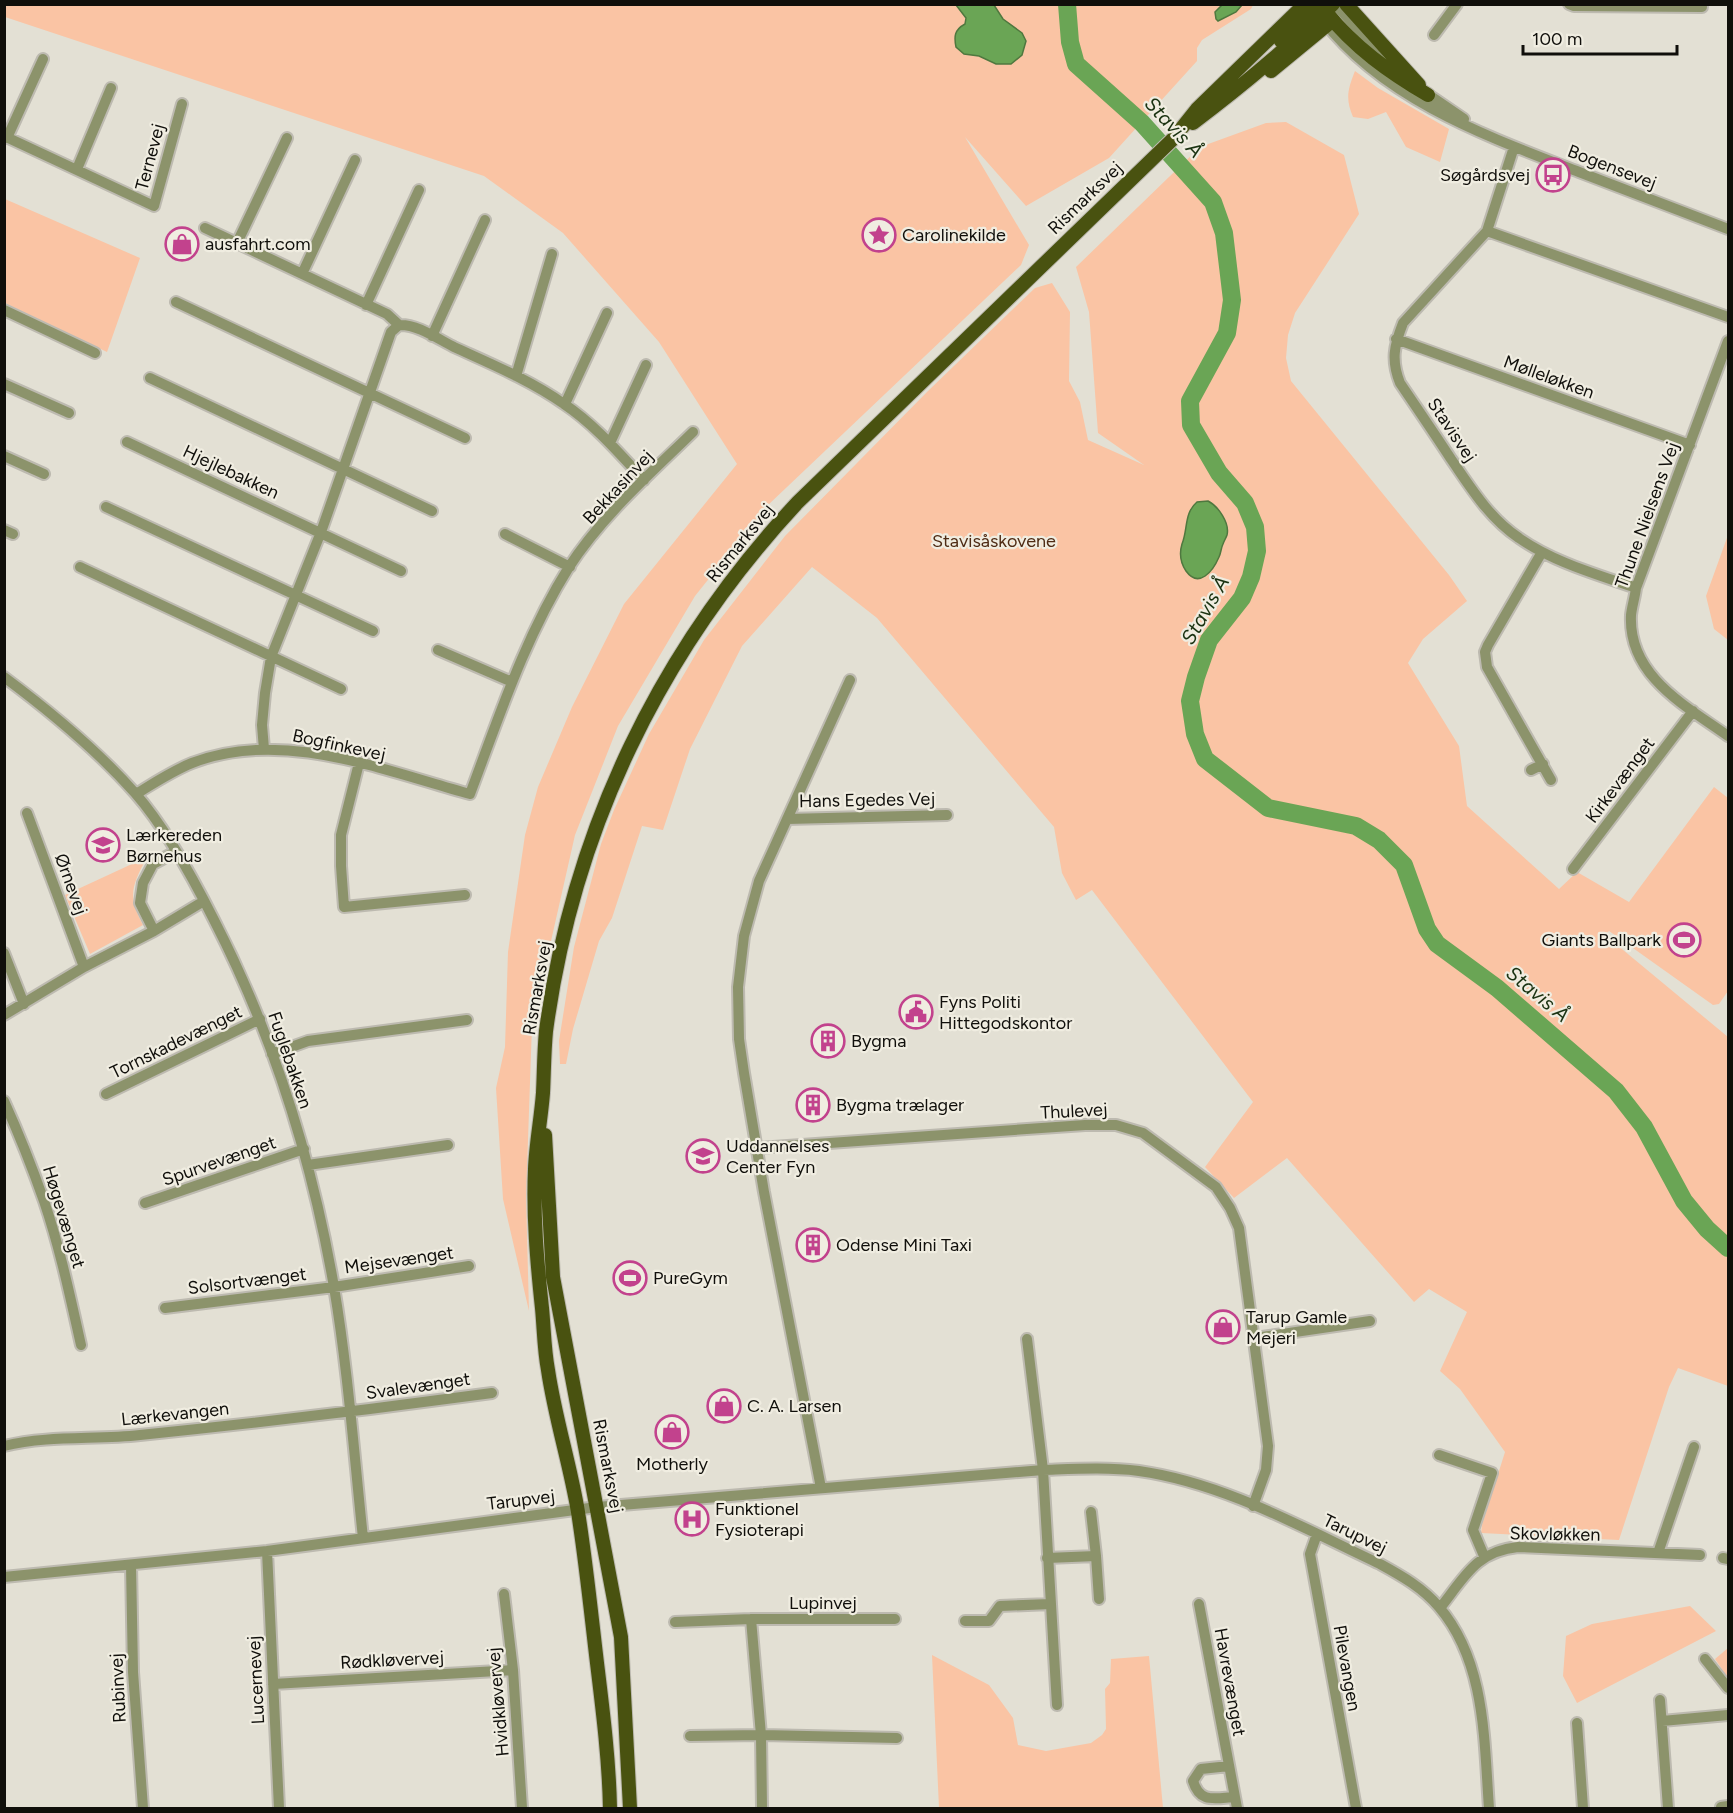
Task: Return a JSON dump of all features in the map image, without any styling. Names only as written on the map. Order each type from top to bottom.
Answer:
[{"type":"main road","points":[[1346,4],[1428,95]]},
{"type":"main road","points":[[1173,139],[1258,81],[1317,8],[1391,74],[1428,95]]},
{"type":"main road","name":"Rismarksvej","points":[[610,1809],[602,1705],[578,1510],[548,1369],[534,1230],[535,1165],[543,1094],[546,1034],[558,961],[586,856],[611,786],[631,744],[683,650],[724,590],[770,531],[1173,139],[1197,109],[1317,8]]},
{"type":"main road","name":"Rismarksvej","points":[[543,1094],[553,1277],[621,1636],[630,1809]]},
{"type":"street","points":[[1434,35],[1457,4]]},
{"type":"street","points":[[1569,4],[1574,6],[1702,7]]},
{"type":"street","name":"Bogensevej","points":[[1317,8],[1361,59],[1439,114],[1514,147],[1728,229]]},
{"type":"street","name":"Ternevej","points":[[43,59],[6,137],[154,206],[182,104]]},
{"type":"street","points":[[77,170],[111,88]]},
{"type":"street","name":"Bogensevej","points":[[1428,95],[1484,133]]},
{"type":"street","points":[[237,243],[286,138]]},
{"type":"street","name":"Stavisvej","points":[[1514,147],[1487,231],[1403,323],[1396,339],[1394,362],[1400,383],[1480,501],[1496,520],[1518,538],[1542,552],[1636,588]]},
{"type":"street","points":[[302,274],[355,160]]},
{"type":"street","points":[[366,304],[418,190]]},
{"type":"street","points":[[432,336],[485,220]]},
{"type":"street","points":[[205,228],[387,314],[399,325]]},
{"type":"street","points":[[1487,231],[1728,317]]},
{"type":"street","points":[[516,376],[552,254]]},
{"type":"street","points":[[176,302],[465,438]]},
{"type":"street","points":[[4,310],[95,353]]},
{"type":"street","points":[[565,404],[607,313]]},
{"type":"street","points":[[264,749],[262,725],[271,657],[321,532],[391,332],[399,325],[406,325],[432,336],[516,376],[565,404],[610,443],[644,480]]},
{"type":"street","name":"Mølleløkken","points":[[1396,339],[1690,445]]},
{"type":"street","name":"Thune Nielsens Vej","points":[[1728,341],[1636,588],[1631,616],[1633,640],[1641,661],[1658,684],[1728,736]]},
{"type":"street","points":[[610,443],[646,365]]},
{"type":"street","points":[[150,378],[432,510]]},
{"type":"street","points":[[4,384],[69,413]]},
{"type":"street","name":"Bekkasinvej","points":[[470,794],[512,682],[540,622],[570,567],[603,524],[693,432]]},
{"type":"street","name":"Hjejlebakken","points":[[127,442],[401,571]]},
{"type":"street","points":[[4,456],[44,474]]},
{"type":"street","points":[[106,507],[373,631]]},
{"type":"street","points":[[506,534],[570,567]]},
{"type":"street","points":[[1542,552],[1488,645],[1485,658],[1486,668],[1551,780]]},
{"type":"street","points":[[80,567],[340,689]]},
{"type":"street","points":[[438,650],[512,682]]},
{"type":"street","name":"Fuglebakken","points":[[4,677],[46,708],[95,751],[136,794],[175,852],[204,901],[231,952],[260,1019],[304,1149],[334,1287],[363,1538]]},
{"type":"street","name":"Hans Egedes Vej","points":[[821,1488],[757,1148],[739,1039],[738,987],[744,936],[759,881],[850,680]]},
{"type":"street","name":"Kirkevænget","points":[[1573,869],[1693,711]]},
{"type":"street","name":"Bogfinkevej","points":[[136,794],[164,776],[193,762],[232,752],[264,749],[296,750],[359,763],[470,794]]},
{"type":"street","points":[[359,763],[341,835],[344,907],[465,895]]},
{"type":"street","points":[[1531,770],[1543,764]]},
{"type":"street","name":"Ørnevej","points":[[27,813],[84,967]]},
{"type":"street","name":"Hans Egedes Vej","points":[[787,819],[947,815]]},
{"type":"street","points":[[154,931],[140,903],[143,882],[153,864],[175,852]]},
{"type":"street","points":[[4,1015],[84,967],[154,931],[204,901]]},
{"type":"street","points":[[4,953],[24,1004]]},
{"type":"street","name":"Tornskadevænget","points":[[106,1094],[260,1019]]},
{"type":"street","points":[[272,1054],[308,1041],[467,1020]]},
{"type":"street","name":"Høgevænget","points":[[4,1101],[25,1149],[44,1203],[63,1267],[81,1345]]},
{"type":"street","name":"Thulevej","points":[[757,1148],[1089,1125],[1116,1125],[1143,1133],[1216,1187],[1230,1208],[1239,1228],[1268,1446],[1266,1470],[1253,1506]]},
{"type":"street","points":[[308,1165],[448,1145]]},
{"type":"street","name":"Spurvevænget","points":[[145,1203],[304,1149]]},
{"type":"street","name":"Mejsevænget","points":[[334,1287],[470,1266]]},
{"type":"street","name":"Solsortvænget","points":[[165,1308],[334,1287]]},
{"type":"street","points":[[1255,1338],[1370,1321]]},
{"type":"street","points":[[1027,1339],[1043,1470],[1057,1705]]},
{"type":"street","name":"Svalevænget","points":[[350,1413],[492,1393]]},
{"type":"street","name":"Lærkevangen","points":[[4,1446],[45,1439],[128,1437],[350,1413]]},
{"type":"street","points":[[1658,1553],[1694,1447]]},
{"type":"street","points":[[1439,1455],[1492,1473],[1473,1530],[1484,1556],[1440,1608]]},
{"type":"street","name":"Tarupvej","points":[[4,1577],[267,1551],[597,1507],[1043,1470],[1138,1471],[1216,1490],[1317,1534],[1407,1579],[1440,1608],[1463,1646],[1474,1675],[1484,1733],[1489,1809]]},
{"type":"street","points":[[1090,1512],[1099,1599]]},
{"type":"street","name":"Pilevangen","points":[[1317,1534],[1310,1554],[1356,1809]]},
{"type":"street","name":"Skovløkken","points":[[1484,1556],[1502,1549],[1518,1547],[1700,1555]]},
{"type":"street","name":"Lucernevej","points":[[267,1551],[279,1809]]},
{"type":"street","points":[[1047,1558],[1096,1557]]},
{"type":"street","name":"Rubinvej","points":[[131,1565],[133,1672],[143,1809]]},
{"type":"street","name":"Hvidkløvervej","points":[[504,1594],[513,1670],[522,1809]]},
{"type":"street","points":[[965,1621],[989,1621],[1000,1606],[1051,1604]]},
{"type":"street","name":"Havrevænget","points":[[1199,1604],[1236,1803],[1206,1798],[1197,1792],[1194,1781],[1201,1769],[1229,1766]]},
{"type":"street","points":[[752,1619],[761,1735],[762,1809]]},
{"type":"street","name":"Lupinvej","points":[[675,1622],[752,1619],[895,1619]]},
{"type":"street","points":[[1705,1659],[1728,1688]]},
{"type":"street","name":"Rødkløvervej","points":[[273,1684],[513,1670]]},
{"type":"street","points":[[1660,1700],[1668,1809]]},
{"type":"street","points":[[1662,1721],[1728,1715]]},
{"type":"street","points":[[1577,1723],[1583,1809]]},
{"type":"street","points":[[690,1736],[897,1738]]},
{"type":"green space","points":[[5,4],[1253,5],[1251,9],[1202,40],[1197,48],[1197,61],[1109,158],[1026,206],[965,137],[1029,245],[1021,265],[767,506],[695,596],[618,726],[575,835],[532,1025],[526,1197],[529,1311],[503,1199],[496,1088],[505,1047],[508,952],[525,835],[538,787],[572,707],[624,604],[737,464],[659,342],[563,233],[484,176],[5,17]]},
{"type":"green space","points":[[1355,71],[1378,88],[1449,129],[1440,162],[1406,147],[1386,112],[1368,119],[1353,117],[1348,94]]},
{"type":"green space","name":"Stavisåskovene","points":[[1286,122],[1344,155],[1359,214],[1295,313],[1288,335],[1286,358],[1291,381],[1449,575],[1467,601],[1423,639],[1408,663],[1459,746],[1467,806],[1559,889],[1577,872],[1629,902],[1714,787],[1728,798],[1728,991],[1719,1004],[1713,1005],[1609,931],[1605,935],[1728,1037],[1728,1386],[1678,1368],[1669,1387],[1619,1540],[1481,1533],[1505,1452],[1460,1389],[1440,1371],[1467,1312],[1429,1289],[1414,1302],[1287,1158],[1234,1198],[1205,1167],[1253,1102],[1092,890],[1076,900],[1062,873],[1054,827],[877,618],[812,567],[742,646],[690,749],[663,830],[642,826],[612,918],[599,941],[573,1029],[566,1064],[560,1064],[559,1041],[574,947],[601,844],[649,734],[704,640],[785,536],[928,391],[1035,288],[1052,283],[1070,312],[1069,381],[1080,402],[1088,440],[1144,465],[1098,433],[1089,312],[1076,267],[1200,147],[1266,123]]},
{"type":"green space","points":[[5,199],[140,258],[107,352],[5,303]]},
{"type":"green space","points":[[1728,535],[1728,640],[1714,629],[1706,596]]},
{"type":"green space","points":[[147,857],[133,891],[135,906],[143,925],[90,954],[65,895]]},
{"type":"green space","points":[[1690,1606],[1716,1631],[1577,1703],[1563,1676],[1566,1636],[1592,1624]]},
{"type":"green space","points":[[1728,1648],[1728,1678],[1715,1659]]},
{"type":"green space","points":[[932,1655],[989,1685],[1013,1718],[1018,1745],[1046,1751],[1091,1743],[1102,1735],[1106,1729],[1105,1689],[1110,1683],[1111,1659],[1149,1656],[1163,1808],[939,1808]]},
{"type":"shaded area","points":[[1223,4],[1242,5],[1236,12],[1218,21],[1215,12]]},
{"type":"shaded area","points":[[956,5],[994,5],[1003,19],[1022,33],[1026,41],[1022,55],[1011,64],[996,64],[979,56],[964,54],[956,47],[955,37],[957,31],[965,24],[966,18]]},
{"type":"shaded area","points":[[1208,501],[1222,515],[1227,525],[1227,535],[1213,568],[1205,576],[1196,578],[1184,568],[1181,548],[1190,511],[1197,502]]},
{"type":"waterway","name":"Stavis Å","points":[[1067,4],[1070,42],[1076,64],[1142,123],[1213,202],[1224,233],[1232,300],[1227,333],[1190,401],[1191,425],[1219,473],[1245,503],[1255,527],[1257,551],[1251,577],[1242,598],[1209,640],[1196,677],[1190,701],[1195,734],[1205,759],[1268,808],[1356,826],[1379,840],[1404,865],[1427,929],[1437,944],[1497,988],[1616,1091],[1644,1127],[1684,1201],[1707,1229],[1728,1248]]},
{"type":"place","name":"Søgårdsvej","points":[[1553,175]]},
{"type":"place","name":"Carolinekilde","points":[[879,235]]},
{"type":"place","name":"ausfahrt.com","points":[[182,244]]},
{"type":"place","name":"Lærkereden Børnehus","points":[[103,845]]},
{"type":"place","name":"Giants Ballpark","points":[[1684,940]]},
{"type":"place","name":"Fyns Politi Hittegodskontor","points":[[916,1012]]},
{"type":"place","name":"Bygma","points":[[828,1041]]},
{"type":"place","name":"Bygma trælager","points":[[813,1105]]},
{"type":"place","name":"Uddannelses Center Fyn","points":[[703,1156]]},
{"type":"place","name":"Odense Mini Taxi","points":[[813,1245]]},
{"type":"place","name":"PureGym","points":[[630,1278]]},
{"type":"place","name":"Tarup Gamle Mejeri","points":[[1223,1327]]},
{"type":"place","name":"C. A. Larsen","points":[[724,1406]]},
{"type":"place","name":"Motherly","points":[[672,1432]]},
{"type":"place","name":"Funktionel Fysioterapi","points":[[692,1519]]}]
